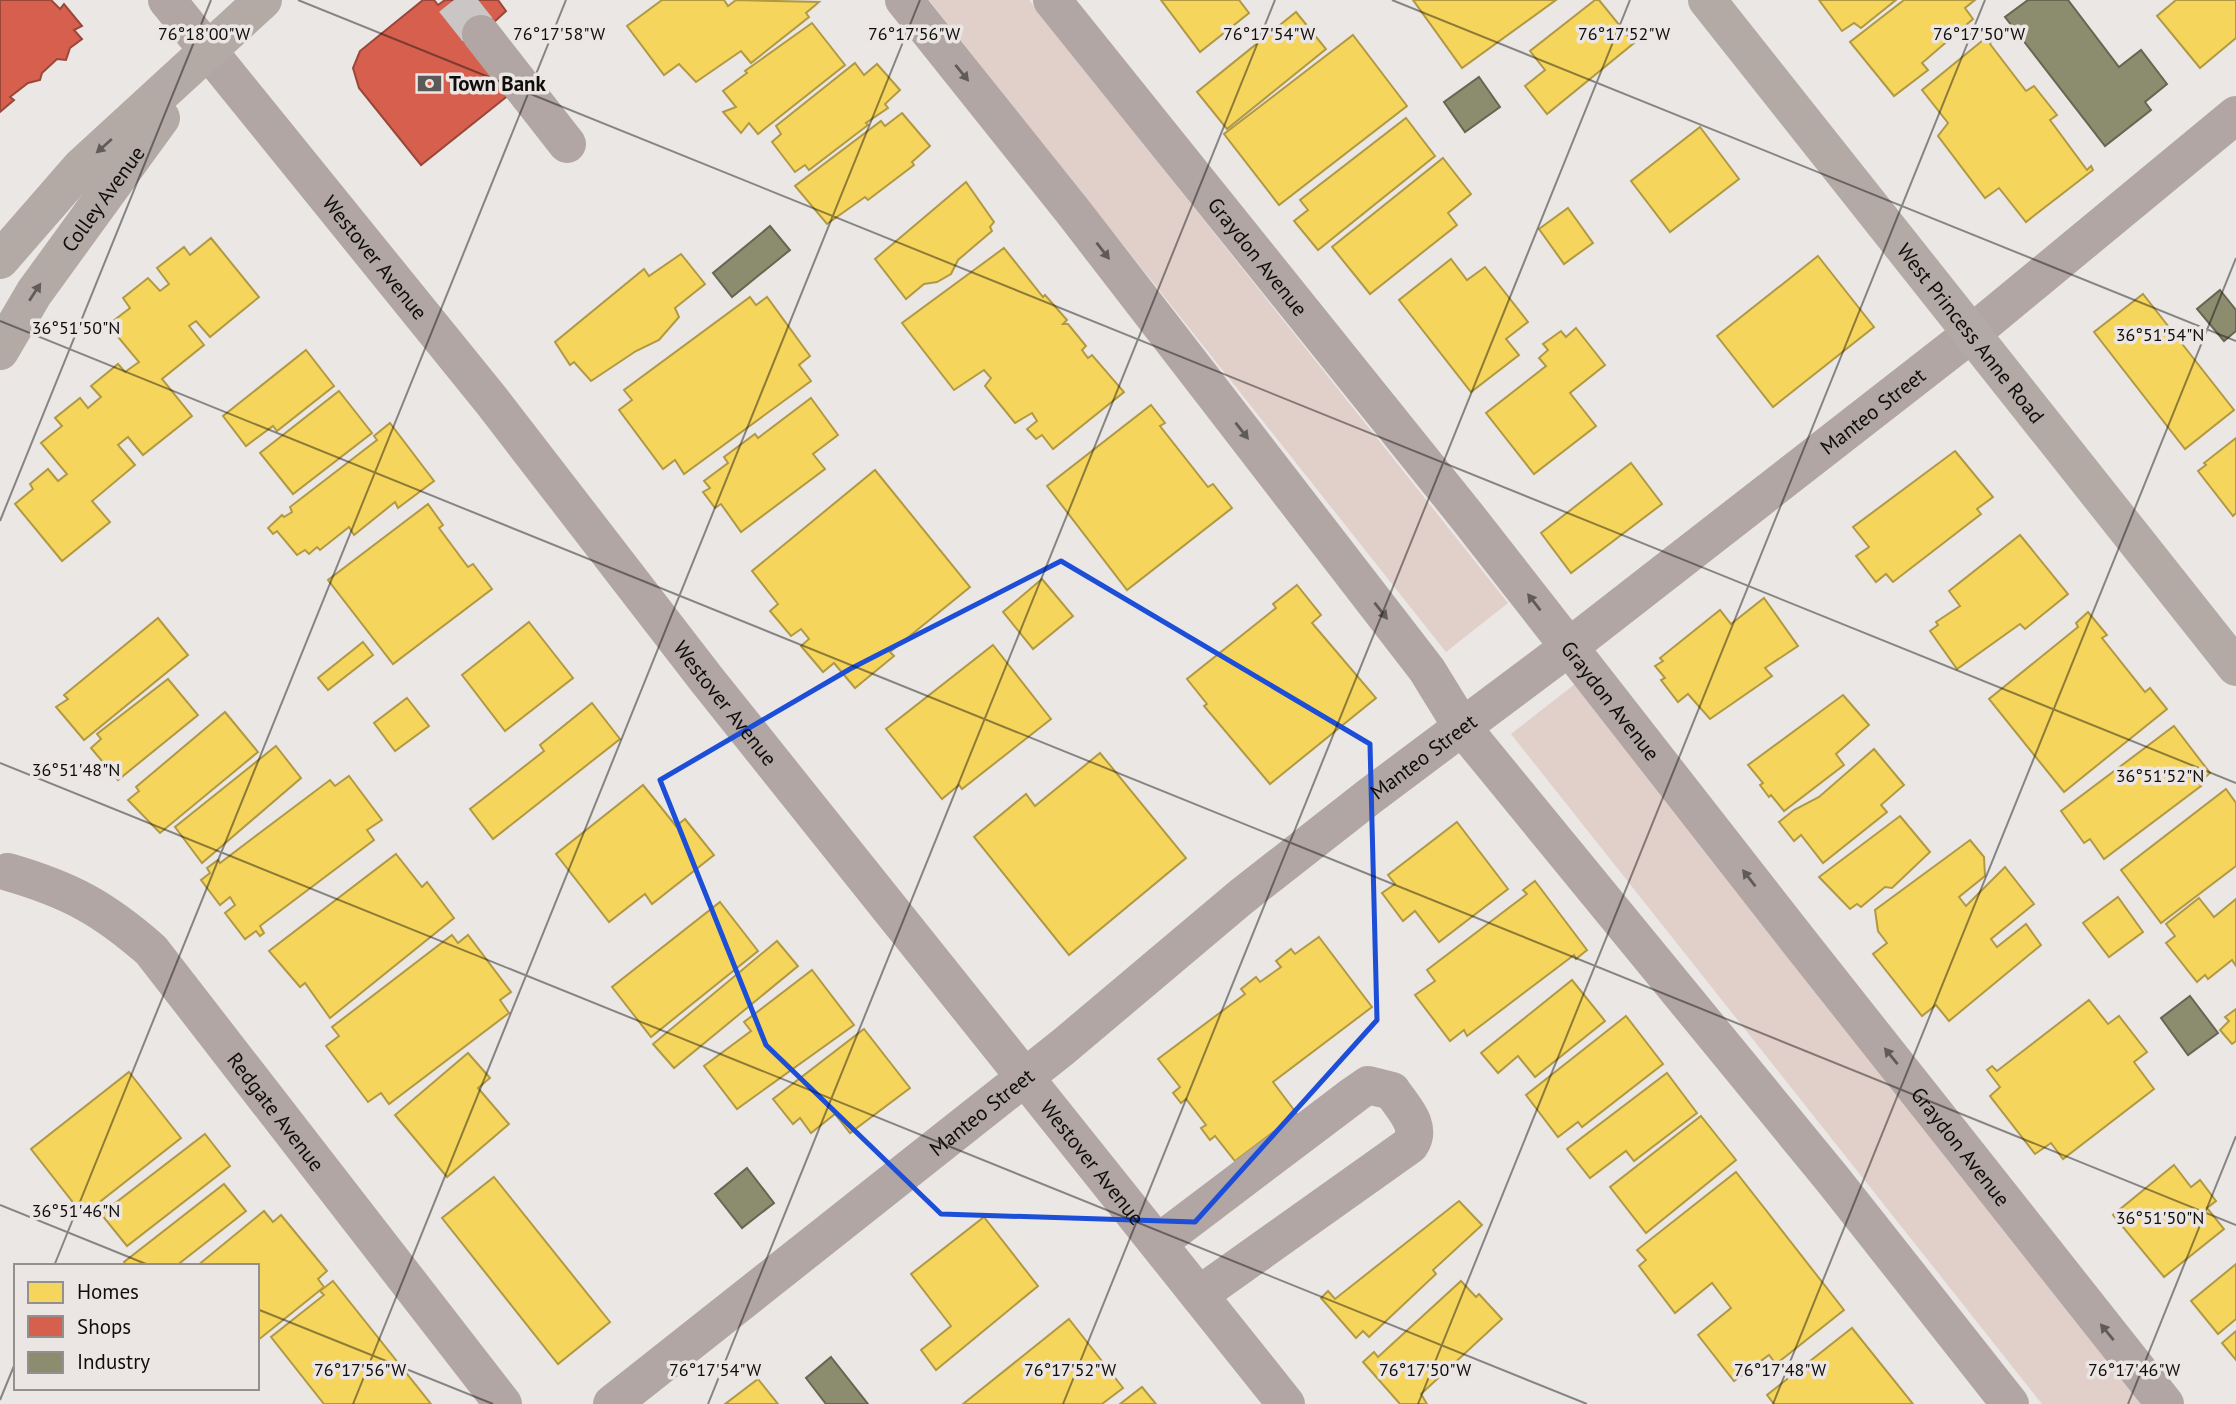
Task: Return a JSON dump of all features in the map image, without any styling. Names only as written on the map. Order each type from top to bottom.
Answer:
[{"type":"main road","name":"Colley Avenue","points":[[0,260],[81,167],[263,0]]},
{"type":"main road","name":"West Princess Anne Road","points":[[1707,0],[2236,667]]},
{"type":"main road","name":"Colley Avenue","points":[[0,351],[34,293],[210,51]]},
{"type":"street","name":"Westover Avenue","points":[[167,0],[491,400],[706,680],[1286,1404]]},
{"type":"street","points":[[904,0],[1075,214],[1427,670],[1462,727],[1825,1170],[2010,1404]]},
{"type":"street","name":"Graydon Avenue","points":[[1052,0],[1569,648],[2165,1404]]},
{"type":"street","points":[[488,28],[574,137]]},
{"type":"street","name":"Manteo Street","points":[[612,1404],[1024,1075],[1063,1047],[1241,897],[1569,648],[1971,334],[2236,115]]},
{"type":"street","name":"Redgate Avenue","points":[[8,872],[58,887],[112,916],[151,950],[503,1404]]},
{"type":"street","points":[[1158,1243],[1368,1085],[1392,1091],[1416,1127],[1415,1137],[1410,1145],[1199,1296]]},
{"type":"highlighted area","points":[[1061,561],[1370,744],[1377,1020],[1195,1222],[941,1214],[766,1045],[660,780],[850,669]]},
{"type":"shaded area","points":[[929,0],[1029,0],[1508,603],[1446,652]]},
{"type":"shaded area","points":[[1575,684],[2147,1404],[2042,1404],[1511,734]]},
{"type":"building: Homes","points":[[662,0],[724,0],[728,6],[736,0],[819,2],[806,13],[809,17],[751,63],[741,51],[696,82],[679,64],[664,75],[627,26]]},
{"type":"building: Homes","points":[[1161,0],[1239,0],[1249,13],[1200,52]]},
{"type":"building: Homes","points":[[1413,0],[1556,0],[1462,68]]},
{"type":"building: Homes","points":[[1595,0],[1599,0],[1634,43],[1547,114],[1525,86],[1545,70],[1530,51]]},
{"type":"building: Homes","points":[[1819,0],[1896,0],[1861,28],[1854,23],[1842,31]]},
{"type":"building: Homes","points":[[1904,0],[1975,0],[1965,8],[1973,19],[1922,63],[1928,70],[1894,96],[1850,42]]},
{"type":"building: Homes","points":[[2176,0],[2236,0],[2236,38],[2200,68],[2157,16]]},
{"type":"building: Homes","points":[[1296,12],[1326,49],[1227,129],[1197,92]]},
{"type":"building: Homes","points":[[812,23],[845,65],[758,134],[749,123],[741,133],[723,112],[736,107],[723,91],[747,73],[745,71]]},
{"type":"building: Homes","points":[[1353,35],[1407,106],[1279,205],[1224,134]]},
{"type":"building: Homes","points":[[1988,36],[1992,40],[1990,44],[2026,91],[2034,86],[2057,115],[2050,120],[2087,170],[2091,166],[2093,170],[2026,222],[1999,188],[1985,198],[1938,136],[1948,123],[1922,90]]},
{"type":"building: Homes","points":[[855,63],[864,75],[877,64],[900,90],[885,104],[888,108],[866,123],[868,125],[809,170],[805,165],[795,172],[772,142],[781,134],[776,126]]},
{"type":"building: Homes","points":[[902,113],[930,146],[912,162],[914,165],[868,200],[865,197],[827,224],[795,186],[881,121],[885,126]]},
{"type":"building: Homes","points":[[1406,118],[1435,156],[1318,250],[1294,221],[1308,210],[1300,200]]},
{"type":"building: Homes","points":[[1700,127],[1739,179],[1670,232],[1631,181]]},
{"type":"building: Homes","points":[[1443,158],[1471,194],[1448,213],[1457,225],[1370,294],[1332,247]]},
{"type":"building: Homes","points":[[966,182],[994,222],[990,227],[992,231],[958,260],[951,274],[937,282],[924,284],[906,299],[875,259]]},
{"type":"building: Homes","points":[[1568,208],[1593,243],[1564,264],[1539,229]]},
{"type":"building: Homes","points":[[211,238],[259,297],[210,337],[196,321],[189,326],[204,345],[162,379],[192,416],[143,455],[128,437],[118,445],[135,465],[92,501],[110,522],[62,561],[15,504],[33,489],[30,484],[48,469],[58,481],[67,474],[41,443],[62,426],[55,418],[80,398],[88,408],[101,397],[91,386],[118,364],[125,372],[139,362],[108,325],[130,308],[123,298],[148,278],[160,291],[169,284],[157,268],[184,247],[190,255]]},
{"type":"building: Homes","points":[[1004,248],[1043,297],[1045,295],[1067,320],[1063,324],[1068,324],[1086,346],[1082,350],[1088,358],[1092,355],[1124,392],[1053,449],[1042,435],[1036,439],[1027,429],[1037,421],[1032,413],[1015,423],[985,386],[991,378],[984,370],[954,390],[902,323]]},
{"type":"building: Homes","points":[[681,254],[705,284],[675,308],[679,317],[659,340],[636,351],[591,381],[574,362],[570,365],[555,342],[644,269],[649,276]]},
{"type":"building: Homes","points":[[1818,256],[1874,327],[1773,407],[1717,336]]},
{"type":"building: Homes","points":[[1451,259],[1467,280],[1485,267],[1528,322],[1506,339],[1519,355],[1471,392],[1399,300]]},
{"type":"building: Homes","points":[[2143,294],[2234,410],[2185,449],[2094,332]]},
{"type":"building: Homes","points":[[750,297],[756,305],[767,297],[810,356],[799,365],[811,381],[684,474],[675,460],[663,469],[619,410],[632,400],[624,390]]},
{"type":"building: Homes","points":[[1576,328],[1605,365],[1570,393],[1596,426],[1534,474],[1486,413],[1546,366],[1539,358],[1548,350],[1543,344],[1561,331],[1566,337]]},
{"type":"building: Homes","points":[[306,350],[334,386],[277,431],[273,426],[246,446],[223,416]]},
{"type":"building: Homes","points":[[339,391],[372,433],[293,494],[260,453]]},
{"type":"building: Homes","points":[[811,398],[838,435],[813,454],[825,469],[741,532],[721,504],[715,508],[703,492],[710,488],[704,481],[728,463],[724,457],[755,434],[758,438]]},
{"type":"building: Homes","points":[[1151,405],[1165,423],[1160,426],[1208,487],[1213,484],[1232,508],[1127,590],[1047,486]]},
{"type":"building: Homes","points":[[390,423],[434,481],[398,508],[395,502],[354,535],[349,527],[320,550],[317,547],[309,554],[305,550],[297,555],[277,531],[273,534],[268,528],[282,515],[284,517],[292,512],[290,507],[377,440],[374,436]]},
{"type":"building: Homes","points":[[2236,438],[2236,513],[2233,516],[2198,471],[2206,465],[2204,463]]},
{"type":"building: Homes","points":[[1955,451],[1993,497],[1977,509],[1981,514],[1893,582],[1886,574],[1876,582],[1856,556],[1869,547],[1853,527]]},
{"type":"building: Homes","points":[[1631,463],[1662,504],[1571,573],[1541,533]]},
{"type":"building: Homes","points":[[875,470],[970,587],[890,652],[894,656],[855,688],[834,663],[823,672],[801,646],[809,639],[801,629],[791,636],[770,611],[778,604],[752,571]]},
{"type":"building: Homes","points":[[428,504],[443,525],[439,528],[468,567],[473,564],[492,589],[393,664],[328,580]]},
{"type":"building: Homes","points":[[2020,535],[2068,594],[2025,629],[2020,624],[1957,669],[1930,631],[1938,625],[1936,622],[1960,606],[1949,591]]},
{"type":"building: Homes","points":[[1042,579],[1073,616],[1033,649],[1003,612]]},
{"type":"building: Homes","points":[[1297,585],[1321,615],[1312,623],[1376,698],[1270,784],[1204,706],[1207,704],[1187,679],[1276,608],[1273,604]]},
{"type":"building: Homes","points":[[1764,598],[1798,646],[1765,668],[1772,676],[1710,719],[1688,694],[1678,702],[1661,680],[1665,678],[1655,666],[1663,661],[1660,658],[1720,610],[1731,624]]},
{"type":"building: Homes","points":[[2088,612],[2107,635],[2102,638],[2145,692],[2150,688],[2167,709],[2064,792],[1989,699],[2078,627],[2076,623]]},
{"type":"building: Homes","points":[[158,618],[188,655],[84,740],[56,707],[68,699],[64,695]]},
{"type":"building: Homes","points":[[529,622],[573,678],[505,731],[462,675]]},
{"type":"building: Homes","points":[[363,642],[373,655],[328,690],[318,678]]},
{"type":"building: Homes","points":[[993,645],[1051,719],[962,789],[959,785],[942,799],[886,729]]},
{"type":"building: Homes","points":[[168,679],[198,715],[118,780],[91,748],[101,739],[97,734]]},
{"type":"building: Homes","points":[[1843,695],[1869,725],[1836,754],[1844,765],[1784,811],[1771,795],[1769,797],[1760,785],[1763,783],[1748,765]]},
{"type":"building: Homes","points":[[407,698],[429,726],[395,751],[374,723]]},
{"type":"building: Homes","points":[[592,703],[620,739],[493,839],[470,809],[544,751],[540,745]]},
{"type":"building: Homes","points":[[225,712],[258,752],[160,833],[128,800],[139,791],[136,787]]},
{"type":"building: Homes","points":[[2174,726],[2210,773],[2199,783],[2201,786],[2104,859],[2090,839],[2084,843],[2061,811]]},
{"type":"building: Homes","points":[[276,746],[301,778],[202,863],[175,827]]},
{"type":"building: Homes","points":[[1874,749],[1904,785],[1881,805],[1887,812],[1823,863],[1801,835],[1794,841],[1779,822],[1794,810],[1819,797]]},
{"type":"building: Homes","points":[[1100,753],[1186,858],[1069,955],[974,837],[1026,794],[1035,806]]},
{"type":"building: Homes","points":[[349,776],[382,820],[367,830],[374,840],[260,926],[264,933],[260,936],[256,931],[245,939],[225,913],[235,905],[230,897],[220,905],[201,880],[210,873],[207,868],[218,860],[220,863],[330,780],[335,786]]},
{"type":"building: Homes","points":[[643,785],[676,826],[685,819],[714,855],[652,904],[645,894],[609,922],[556,854]]},
{"type":"building: Homes","points":[[2226,789],[2236,803],[2236,866],[2161,923],[2121,870]]},
{"type":"building: Homes","points":[[1900,816],[1930,852],[1892,888],[1885,887],[1861,907],[1857,904],[1850,909],[1819,877]]},
{"type":"building: Homes","points":[[1457,822],[1508,889],[1439,942],[1415,911],[1403,921],[1382,893],[1395,884],[1388,875]]},
{"type":"building: Homes","points":[[1970,840],[1984,857],[1985,876],[1959,897],[1966,906],[2005,867],[2034,904],[1991,939],[1997,947],[2026,924],[2041,945],[1949,1021],[1936,1005],[1922,1016],[1873,954],[1887,943],[1878,931],[1875,910]]},
{"type":"building: Homes","points":[[396,854],[422,887],[427,882],[454,918],[330,1018],[305,983],[300,987],[269,951]]},
{"type":"building: Homes","points":[[1535,881],[1587,950],[1576,959],[1574,955],[1467,1036],[1464,1030],[1450,1041],[1415,995],[1435,981],[1427,970],[1527,894],[1523,890]]},
{"type":"building: Homes","points":[[2118,897],[2143,932],[2109,957],[2083,923]]},
{"type":"building: Homes","points":[[2199,898],[2214,917],[2236,899],[2236,966],[2232,960],[2208,979],[2205,975],[2197,982],[2166,943],[2175,936],[2166,924]]},
{"type":"building: Homes","points":[[720,902],[758,951],[651,1037],[612,987]]},
{"type":"building: Homes","points":[[452,935],[458,943],[468,935],[511,992],[500,1000],[509,1013],[389,1104],[381,1093],[368,1102],[326,1046],[339,1036],[332,1027]]},
{"type":"building: Homes","points":[[1319,937],[1372,1007],[1273,1082],[1297,1114],[1235,1161],[1215,1136],[1210,1140],[1201,1128],[1206,1125],[1186,1099],[1181,1103],[1173,1093],[1180,1087],[1158,1059],[1245,994],[1241,989],[1256,977],[1260,982],[1281,967],[1276,961],[1291,949],[1295,954]]},
{"type":"building: Homes","points":[[777,941],[798,966],[674,1068],[653,1044]]},
{"type":"building: Homes","points":[[812,970],[854,1025],[737,1109],[704,1066],[751,1031],[744,1022]]},
{"type":"building: Homes","points":[[1572,980],[1605,1021],[1535,1077],[1518,1056],[1498,1073],[1481,1053]]},
{"type":"building: Homes","points":[[2089,1000],[2108,1024],[2119,1016],[2147,1052],[2134,1062],[2154,1089],[2063,1159],[2051,1143],[2035,1154],[1990,1096],[2000,1087],[1987,1070],[1992,1066],[1997,1071]]},
{"type":"building: Homes","points":[[2236,1009],[2236,1041],[2232,1044],[2220,1030],[2229,1021],[2225,1017]]},
{"type":"building: Homes","points":[[1626,1016],[1663,1064],[1582,1127],[1578,1122],[1558,1137],[1526,1095]]},
{"type":"building: Homes","points":[[864,1029],[910,1088],[850,1133],[835,1114],[811,1133],[800,1118],[793,1124],[773,1099]]},
{"type":"building: Homes","points":[[468,1053],[490,1078],[478,1088],[509,1124],[447,1177],[395,1115]]},
{"type":"building: Homes","points":[[129,1072],[181,1138],[83,1215],[31,1149]]},
{"type":"building: Homes","points":[[1667,1073],[1697,1113],[1634,1161],[1626,1151],[1590,1178],[1567,1149]]},
{"type":"building: Homes","points":[[1701,1116],[1736,1160],[1646,1233],[1610,1187]]},
{"type":"building: Homes","points":[[205,1134],[230,1166],[127,1246],[101,1214]]},
{"type":"building: Homes","points":[[2174,1165],[2191,1187],[2200,1180],[2216,1201],[2207,1208],[2224,1229],[2164,1277],[2113,1215]]},
{"type":"building: Homes","points":[[1736,1172],[1844,1310],[1776,1364],[1769,1355],[1734,1381],[1698,1335],[1731,1308],[1712,1283],[1675,1313],[1639,1266],[1646,1260],[1637,1250]]},
{"type":"building: Homes","points":[[494,1177],[610,1322],[558,1364],[442,1218]]},
{"type":"building: Homes","points":[[224,1184],[246,1211],[179,1264],[124,1262]]},
{"type":"building: Homes","points":[[1459,1201],[1482,1225],[1433,1270],[1436,1274],[1369,1337],[1363,1331],[1356,1338],[1321,1298],[1328,1291],[1335,1299]]},
{"type":"building: Homes","points":[[264,1211],[273,1222],[281,1215],[327,1271],[318,1279],[324,1287],[259,1339],[259,1264],[199,1264]]},
{"type":"building: Homes","points":[[984,1217],[1038,1286],[936,1370],[921,1350],[951,1326],[911,1274]]},
{"type":"building: Homes","points":[[2236,1264],[2236,1319],[2218,1334],[2191,1301]]},
{"type":"building: Homes","points":[[333,1281],[431,1404],[324,1404],[271,1337],[324,1295],[320,1291]]},
{"type":"building: Homes","points":[[1461,1281],[1476,1297],[1479,1294],[1502,1319],[1421,1394],[1427,1404],[1400,1404],[1363,1362],[1374,1352],[1378,1357]]},
{"type":"building: Homes","points":[[1069,1319],[1123,1388],[1102,1404],[963,1404]]},
{"type":"building: Homes","points":[[1852,1328],[1913,1404],[1774,1404],[1767,1395]]},
{"type":"building: Homes","points":[[2236,1331],[2236,1360],[2222,1343]]},
{"type":"building: Homes","points":[[758,1379],[778,1404],[725,1404]]},
{"type":"building: Homes","points":[[1142,1387],[1156,1404],[1120,1404]]},
{"type":"building: Shops","points":[[0,0],[51,0],[60,9],[64,4],[82,26],[74,30],[82,39],[70,48],[66,60],[57,59],[42,73],[40,80],[28,83],[10,97],[14,100],[0,112]]},
{"type":"building: Shops","name":"Town Bank","points":[[423,0],[434,0],[438,5],[445,0],[498,0],[506,11],[470,44],[510,94],[421,165],[359,88],[353,68],[360,51]]},
{"type":"building: Industry","points":[[2028,0],[2068,0],[2119,67],[2141,50],[2167,84],[2145,102],[2151,110],[2105,146],[2005,17]]},
{"type":"building: Industry","points":[[1479,77],[1500,107],[1465,132],[1444,102]]},
{"type":"building: Industry","points":[[770,226],[790,250],[732,297],[713,273]]},
{"type":"building: Industry","points":[[2220,290],[2236,310],[2236,331],[2224,341],[2197,309]]},
{"type":"building: Industry","points":[[2190,996],[2218,1033],[2188,1055],[2161,1018]]},
{"type":"building: Industry","points":[[747,1168],[774,1203],[742,1228],[715,1194]]},
{"type":"building: Industry","points":[[831,1357],[868,1404],[826,1404],[806,1378]]},
{"type":"tunnel","points":[[454,0],[481,34]]},
{"type":"place","name":"Town Bank","points":[[429,83]]}]
